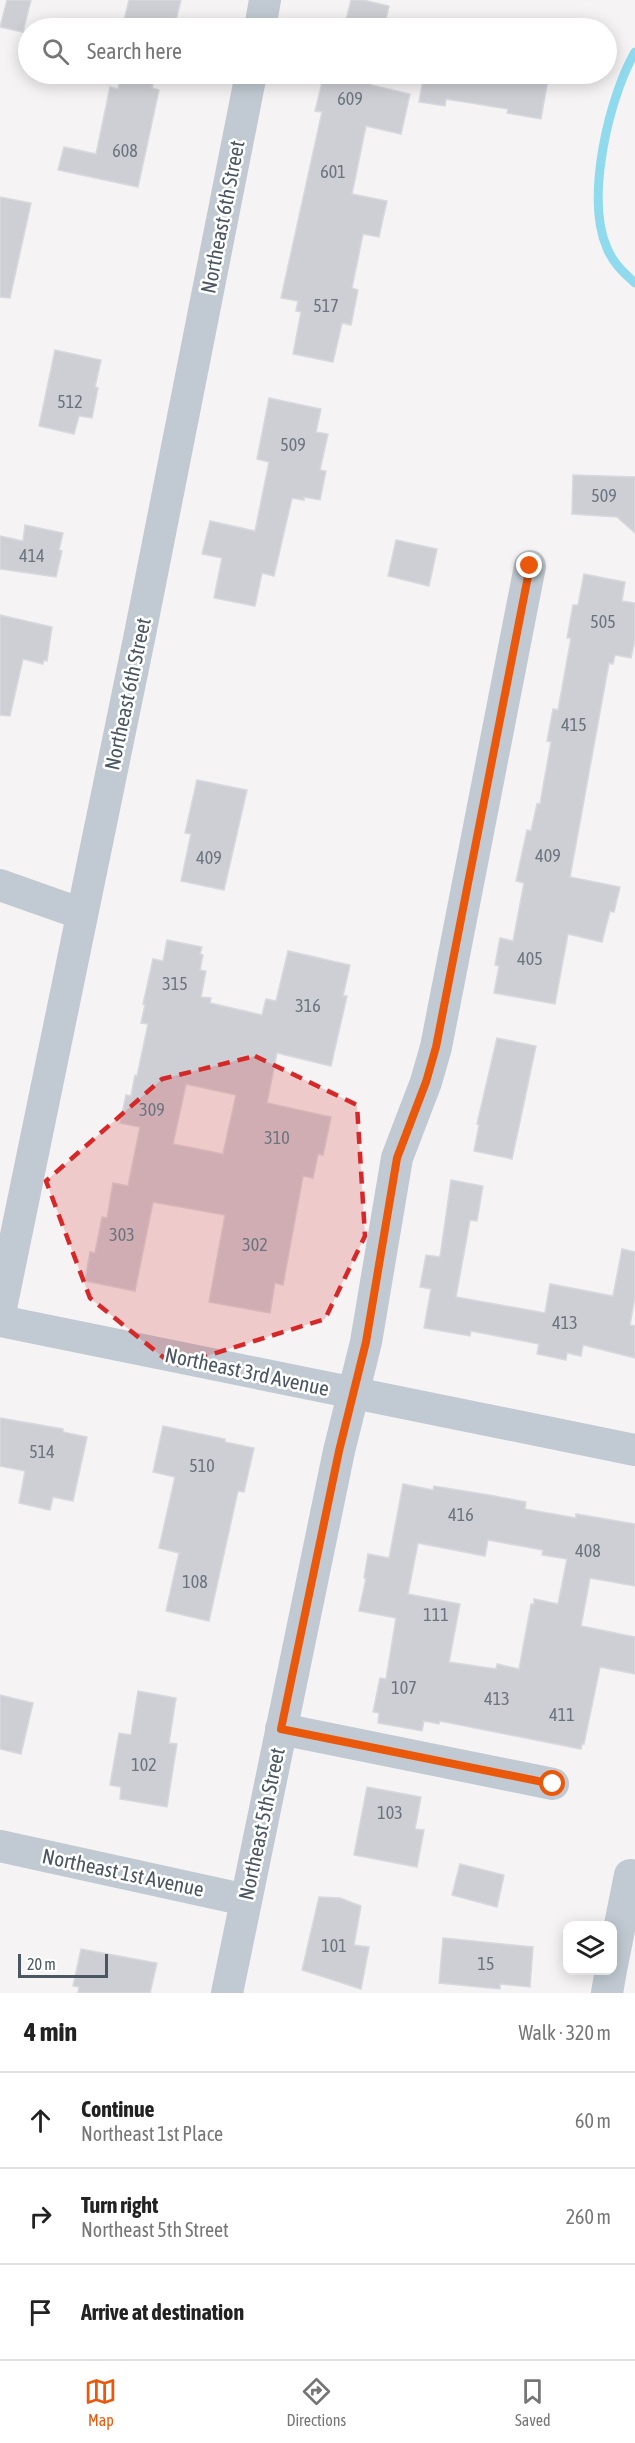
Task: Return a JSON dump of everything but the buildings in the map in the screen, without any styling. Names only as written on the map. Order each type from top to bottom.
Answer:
[{"type":"street","points":[[262,18],[265,0]]},
{"type":"street","name":"Northeast 6th Street","points":[[0,1313],[142,627],[249,84]]},
{"type":"street","name":"Northeast 5th Street","points":[[227,1993],[339,1451],[366,1342],[397,1158],[426,1082],[436,1047],[530,566]]},
{"type":"street","points":[[0,885],[82,914]]},
{"type":"street","name":"Northeast 3rd Avenue","points":[[0,1322],[635,1450]]},
{"type":"street","points":[[281,1729],[553,1784]]},
{"type":"street","name":"Northeast 1st Avenue","points":[[0,1846],[246,1900]]},
{"type":"street","points":[[617,1940],[630,1875]]},
{"type":"street","points":[[607,1993],[610,1975]]},
{"type":"highlighted area","points":[[255,1056],[357,1105],[365,1236],[325,1319],[174,1366],[90,1298],[46,1181],[162,1079]]},
{"type":"waterway","points":[[635,52],[625,71],[609,121],[599,176],[598,203],[601,227],[609,253],[635,283]]},
{"type":"route","points":[[530,566],[436,1047],[416,1112],[397,1158],[366,1342],[339,1451],[281,1729],[553,1784]]}]
